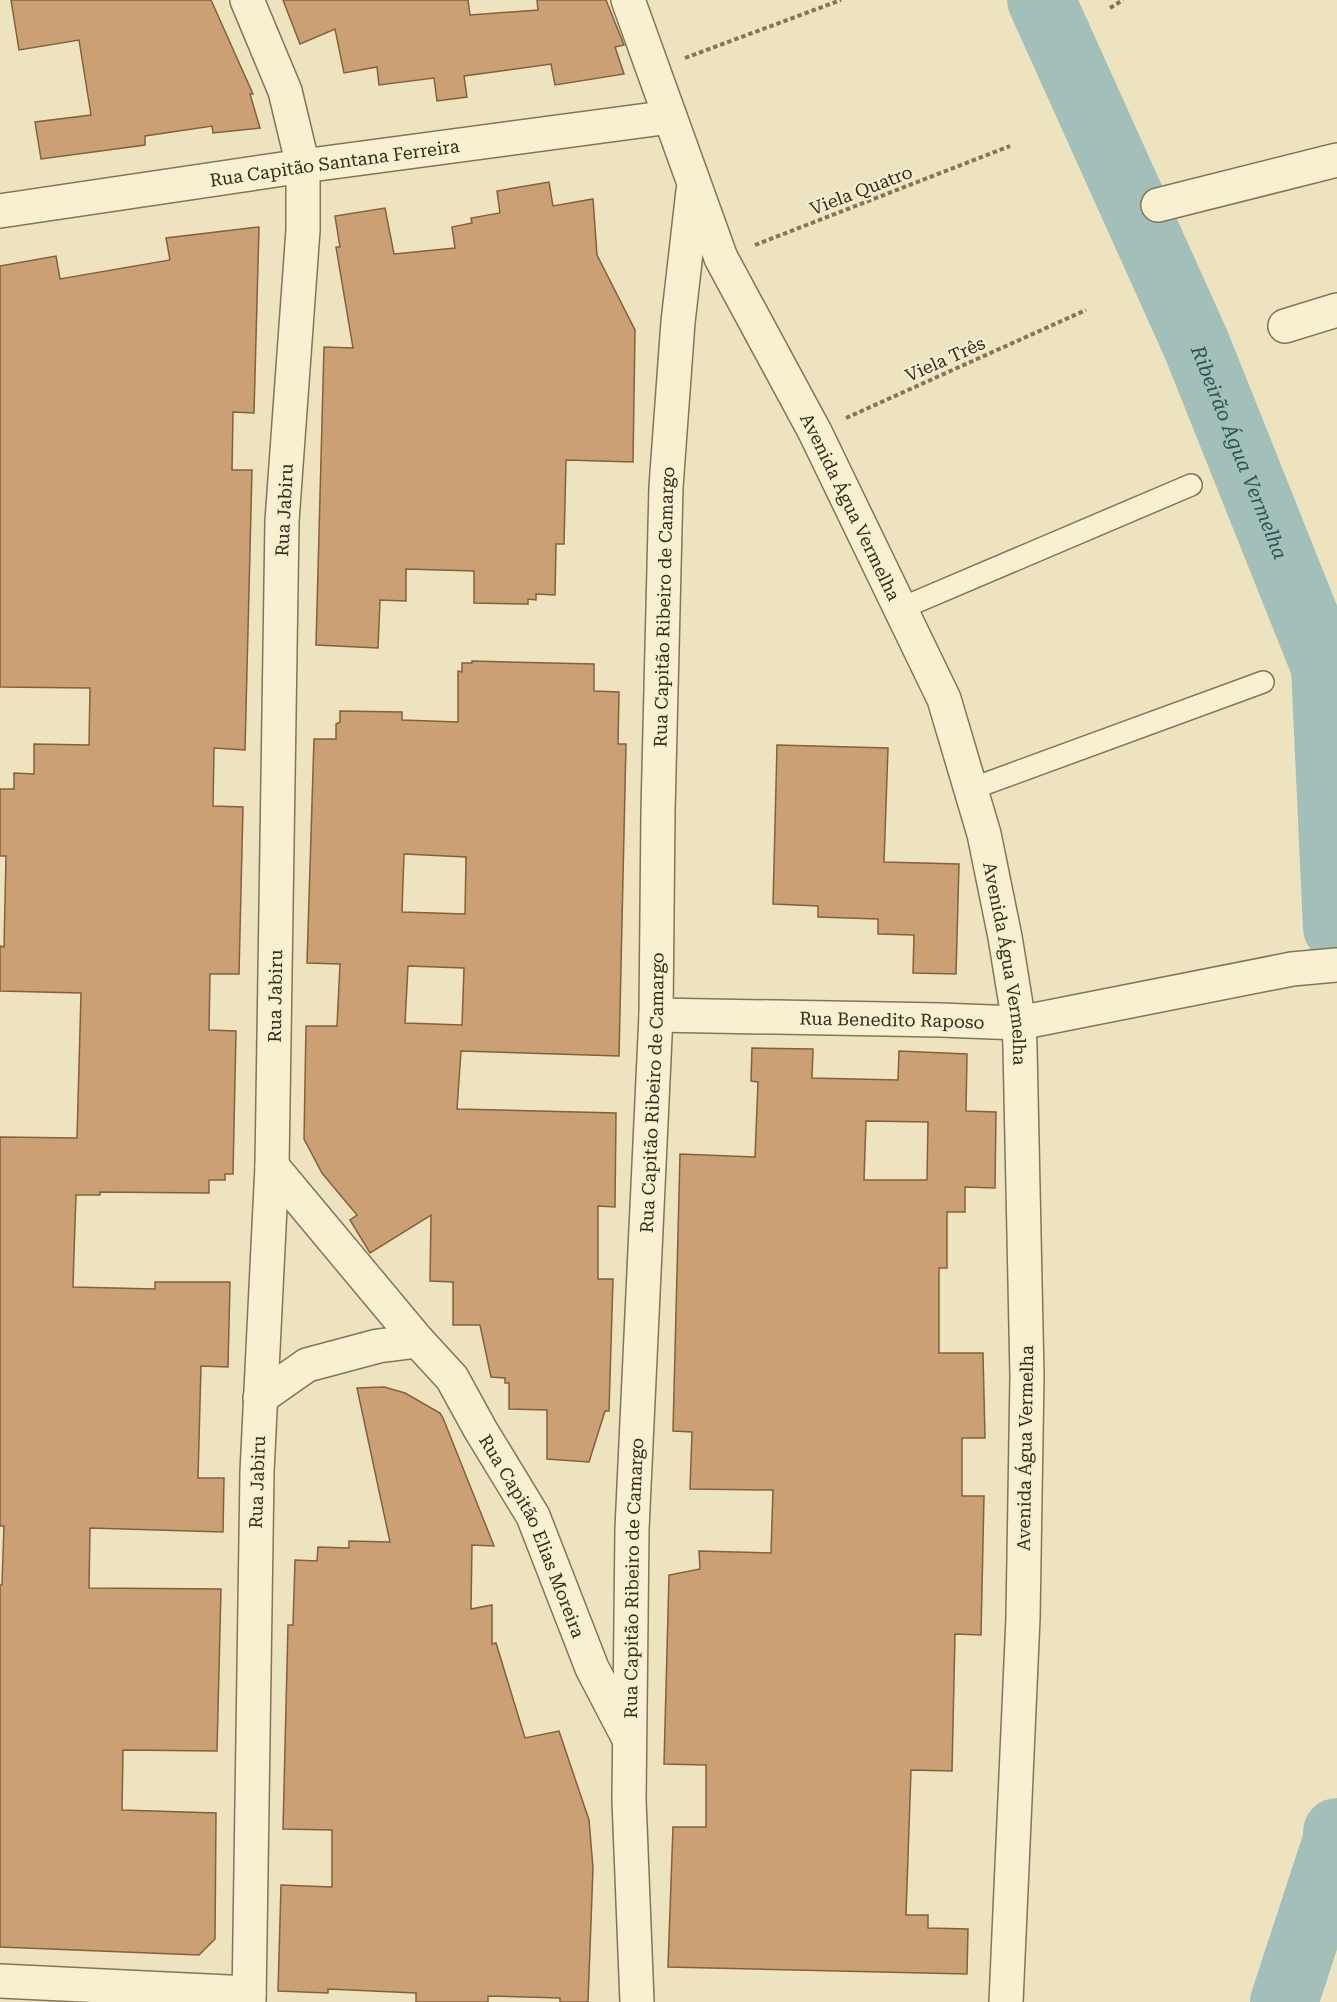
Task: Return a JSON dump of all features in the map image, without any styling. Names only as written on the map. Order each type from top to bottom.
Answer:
[{"type":"street","name":"Rua Jabiru","points":[[247,0],[285,91],[303,166],[303,230],[282,521],[272,1166],[257,1472],[249,1997]]},
{"type":"street","name":"Avenida Água Vermelha","points":[[628,0],[721,258],[816,432],[944,699],[989,856],[1005,937],[1019,1023],[1026,1399],[1023,1618],[1006,2002]]},
{"type":"street","name":"Rua Capitão Santana Ferreira","points":[[0,211],[303,166],[670,117]]},
{"type":"street","points":[[1158,205],[1337,160]]},
{"type":"street","name":"Rua Capitão Ribeiro de Camargo","points":[[637,2002],[630,1800],[632,1529],[656,1015],[658,811],[666,487],[678,322],[694,184]]},
{"type":"street","points":[[1285,326],[1337,310]]},
{"type":"street","name":"Rua Benedito Raposo","points":[[656,1015],[1019,1023],[1292,969],[1325,966]]},
{"type":"street","name":"Rua Capitão Elias Moreira","points":[[272,1166],[418,1341],[452,1378],[533,1516],[592,1668],[630,1742]]},
{"type":"street","points":[[260,1398],[307,1365],[378,1346],[418,1341]]},
{"type":"street","points":[[0,1981],[249,1997]]},
{"type":"lane","points":[[902,608],[1191,485]]},
{"type":"lane","points":[[971,789],[1263,682]]},
{"type":"path","points":[[654,70],[841,0]]},
{"type":"path","points":[[1110,8],[1123,0]]},
{"type":"path","name":"Viela Quatro","points":[[721,258],[1010,146]]},
{"type":"path","name":"Viela Três","points":[[816,432],[1086,310]]},
{"type":"building","points":[[11,0],[211,0],[253,94],[250,94],[260,128],[213,133],[212,126],[145,136],[145,145],[41,159],[35,122],[91,115],[79,40],[19,50]]},
{"type":"building","points":[[283,0],[468,0],[470,15],[538,10],[537,0],[606,0],[624,45],[615,47],[624,74],[555,85],[551,64],[464,76],[467,97],[437,101],[434,78],[379,85],[377,67],[344,73],[335,29],[300,44]]},
{"type":"building","points":[[549,182],[553,206],[593,199],[597,255],[635,330],[633,462],[566,460],[564,544],[556,544],[555,595],[536,594],[536,600],[528,599],[528,604],[474,603],[474,571],[406,569],[406,601],[380,600],[378,648],[316,645],[324,347],[353,348],[336,247],[340,247],[335,216],[385,208],[394,254],[455,248],[452,227],[472,223],[471,218],[500,213],[497,191]]},
{"type":"building","points":[[259,227],[254,413],[233,412],[232,470],[252,470],[245,750],[214,748],[213,806],[243,807],[239,974],[210,974],[209,1030],[236,1031],[233,1174],[225,1174],[225,1180],[209,1180],[209,1193],[100,1192],[100,1195],[76,1195],[73,1287],[155,1289],[155,1282],[230,1282],[228,1367],[201,1366],[198,1478],[224,1478],[223,1532],[90,1528],[89,1588],[221,1589],[217,1751],[123,1750],[122,1810],[216,1813],[215,1939],[199,1955],[0,1947],[0,1585],[2,1585],[4,1526],[0,1526],[0,1137],[77,1138],[81,993],[0,991],[0,946],[4,947],[6,856],[0,856],[0,789],[14,789],[14,773],[34,774],[34,744],[89,745],[90,688],[0,687],[0,266],[56,256],[60,279],[170,260],[166,238]]},
{"type":"building","points":[[472,661],[594,664],[594,691],[619,692],[618,744],[626,744],[619,1056],[461,1051],[457,1109],[616,1113],[615,1207],[598,1206],[598,1279],[613,1279],[609,1411],[605,1411],[589,1462],[547,1459],[547,1410],[509,1409],[509,1383],[505,1383],[505,1378],[491,1377],[480,1325],[453,1325],[453,1282],[430,1281],[431,1215],[370,1253],[350,1220],[357,1215],[322,1173],[304,1139],[306,1026],[337,1026],[340,964],[307,963],[314,739],[336,739],[336,724],[340,722],[340,711],[402,712],[402,720],[458,722],[458,671],[462,672],[462,663],[472,663]],"holes":[[[404,854],[466,857],[465,914],[402,912]],[[408,966],[464,968],[462,1025],[405,1023]]]},
{"type":"building","points":[[777,745],[888,748],[884,862],[959,864],[956,974],[913,973],[914,935],[878,934],[878,919],[818,917],[818,906],[773,904]]},
{"type":"building","points":[[752,1048],[813,1049],[812,1078],[898,1080],[899,1051],[967,1054],[966,1111],[996,1112],[995,1188],[965,1187],[965,1212],[947,1212],[947,1268],[939,1268],[939,1353],[983,1353],[985,1438],[962,1438],[962,1496],[984,1496],[981,1635],[955,1634],[952,1771],[911,1770],[906,1915],[928,1915],[928,1928],[968,1929],[967,1974],[668,1967],[673,1827],[706,1827],[706,1765],[664,1764],[669,1575],[700,1569],[699,1551],[771,1553],[773,1490],[690,1489],[692,1432],[673,1431],[680,1154],[755,1157],[758,1082],[751,1081]],"holes":[[[866,1121],[928,1122],[927,1180],[864,1180]]]},
{"type":"building","points":[[384,1387],[405,1393],[440,1413],[443,1418],[494,1546],[472,1545],[471,1609],[492,1605],[492,1644],[496,1643],[525,1738],[559,1731],[589,1820],[593,1868],[588,2002],[560,2002],[560,1998],[488,1996],[488,2002],[416,2002],[416,1993],[328,1989],[328,1993],[278,1991],[281,1885],[332,1887],[332,1830],[283,1829],[288,1625],[293,1625],[295,1560],[317,1561],[318,1547],[349,1548],[349,1541],[390,1542],[357,1388]]},
{"type":"waterway","name":"Ribeirão Água Vermelha","points":[[1041,0],[1196,344],[1325,667],[1337,928]]},
{"type":"waterway","name":"Ribeirão Água Vermelha","points":[[1284,2002],[1337,1840],[1337,1832]]}]
